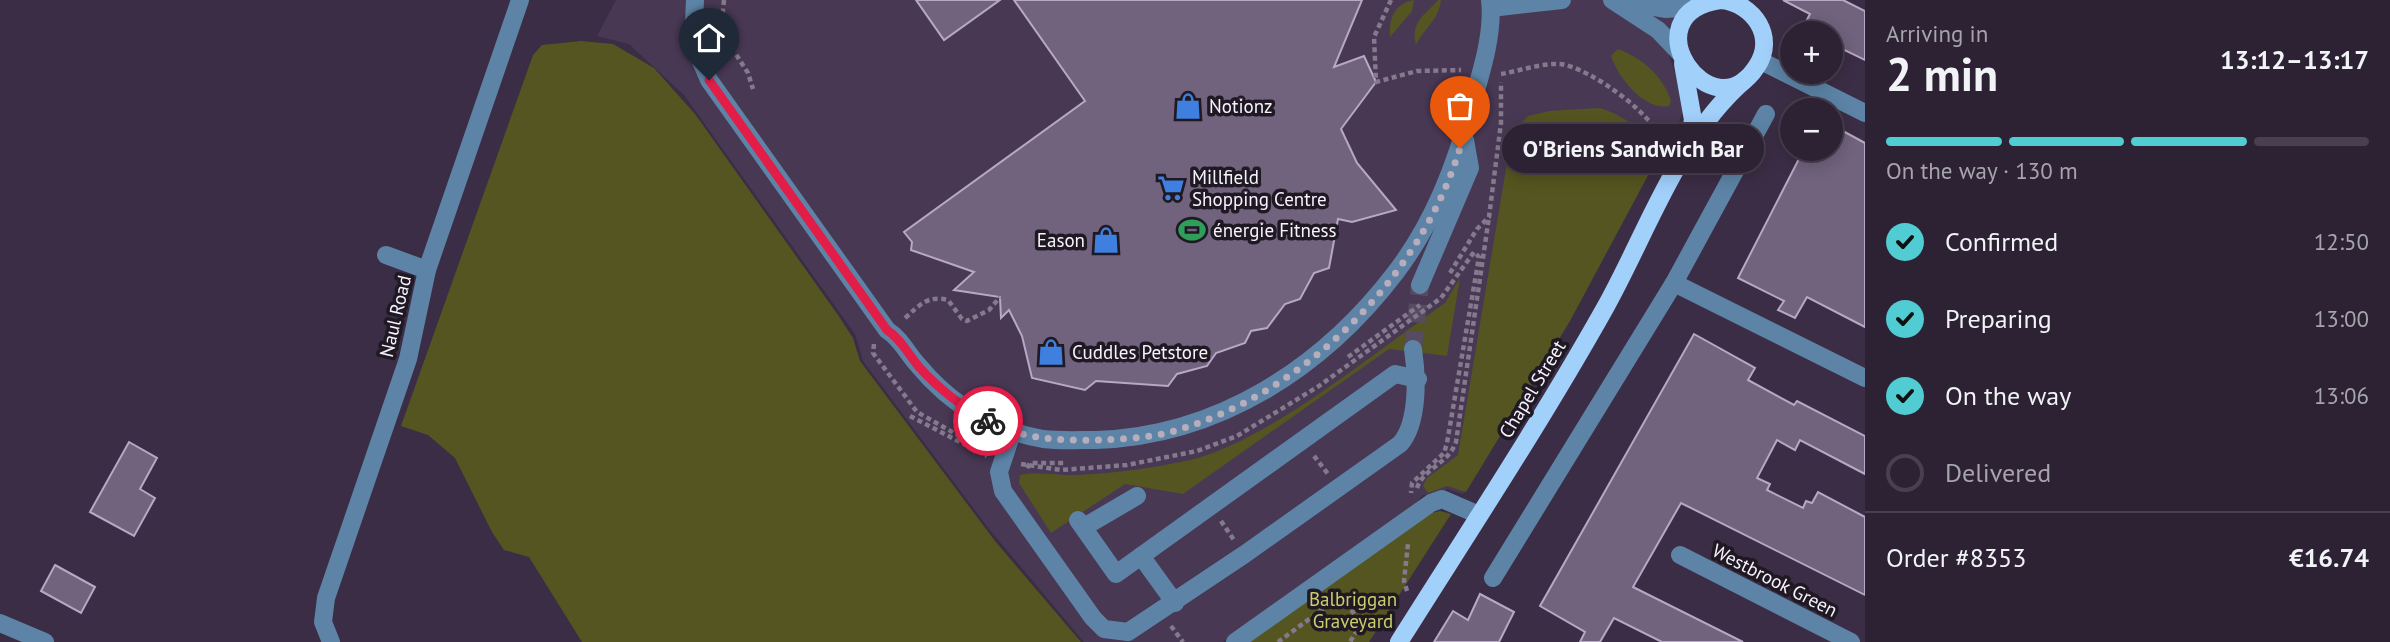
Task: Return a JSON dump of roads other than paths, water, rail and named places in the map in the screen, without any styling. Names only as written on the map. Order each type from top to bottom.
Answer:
[{"type":"main road","points":[[1764,0],[1764,34],[1761,61],[1746,79],[1732,85],[1718,86],[1692,75],[1681,58],[1680,30],[1712,2],[1732,1],[1753,13],[1764,34]]},
{"type":"main road","name":"Chapel Street","points":[[1681,58],[1693,120],[1687,150]]},
{"type":"main road","name":"Chapel Street","points":[[1399,642],[1605,307],[1687,150],[1721,100],[1746,79]]},
{"type":"street","name":"Naul Road","points":[[331,642],[323,622],[326,598],[408,359],[427,270],[520,0]]},
{"type":"street","points":[[695,0],[693,43],[714,89],[887,330],[897,337],[917,364],[949,398],[993,424],[1045,439],[1081,440],[1125,439],[1168,432],[1230,409],[1303,365],[1350,325],[1397,271],[1443,190],[1465,133],[1480,70],[1491,4],[1562,0]]},
{"type":"street","points":[[1613,0],[1665,9],[1712,2]]},
{"type":"street","points":[[1613,0],[1658,30],[1681,58]]},
{"type":"street","points":[[1761,61],[1865,113]]},
{"type":"street","points":[[1493,578],[1674,284],[1766,114]]},
{"type":"street","points":[[1420,285],[1470,168],[1465,133]]},
{"type":"street","points":[[386,255],[427,270]]},
{"type":"street","points":[[1674,284],[1865,378]]},
{"type":"street","points":[[1013,430],[999,472],[1003,491],[1093,618],[1104,629],[1128,632],[1245,554],[1406,436],[1418,379],[1413,349]]},
{"type":"street","points":[[1137,496],[1081,523],[1116,574],[1395,374],[1418,379]]},
{"type":"street","points":[[1235,642],[1411,517],[1442,499],[1479,515]]},
{"type":"street","name":"Westbrook Green","points":[[1679,555],[1851,642]]},
{"type":"street","points":[[1141,556],[1175,603]]},
{"type":"street","points":[[0,623],[45,642]]},
{"type":"tunnel","points":[[1413,349],[1420,285]]},
{"type":"place","name":"Notionz","points":[[1188,106]]},
{"type":"place","name":"O'Briens Sandwich Bar","points":[[1460,148]]},
{"type":"place","name":"Millfield Shopping Centre","points":[[1171,188]]},
{"type":"place","name":"énergie Fitness","points":[[1192,230]]},
{"type":"place","name":"Eason","points":[[1106,240]]},
{"type":"place","name":"Cuddles Petstore","points":[[1051,352]]},
{"type":"park label","name":"Balbriggan Graveyard","points":[[1353,610]]}]
